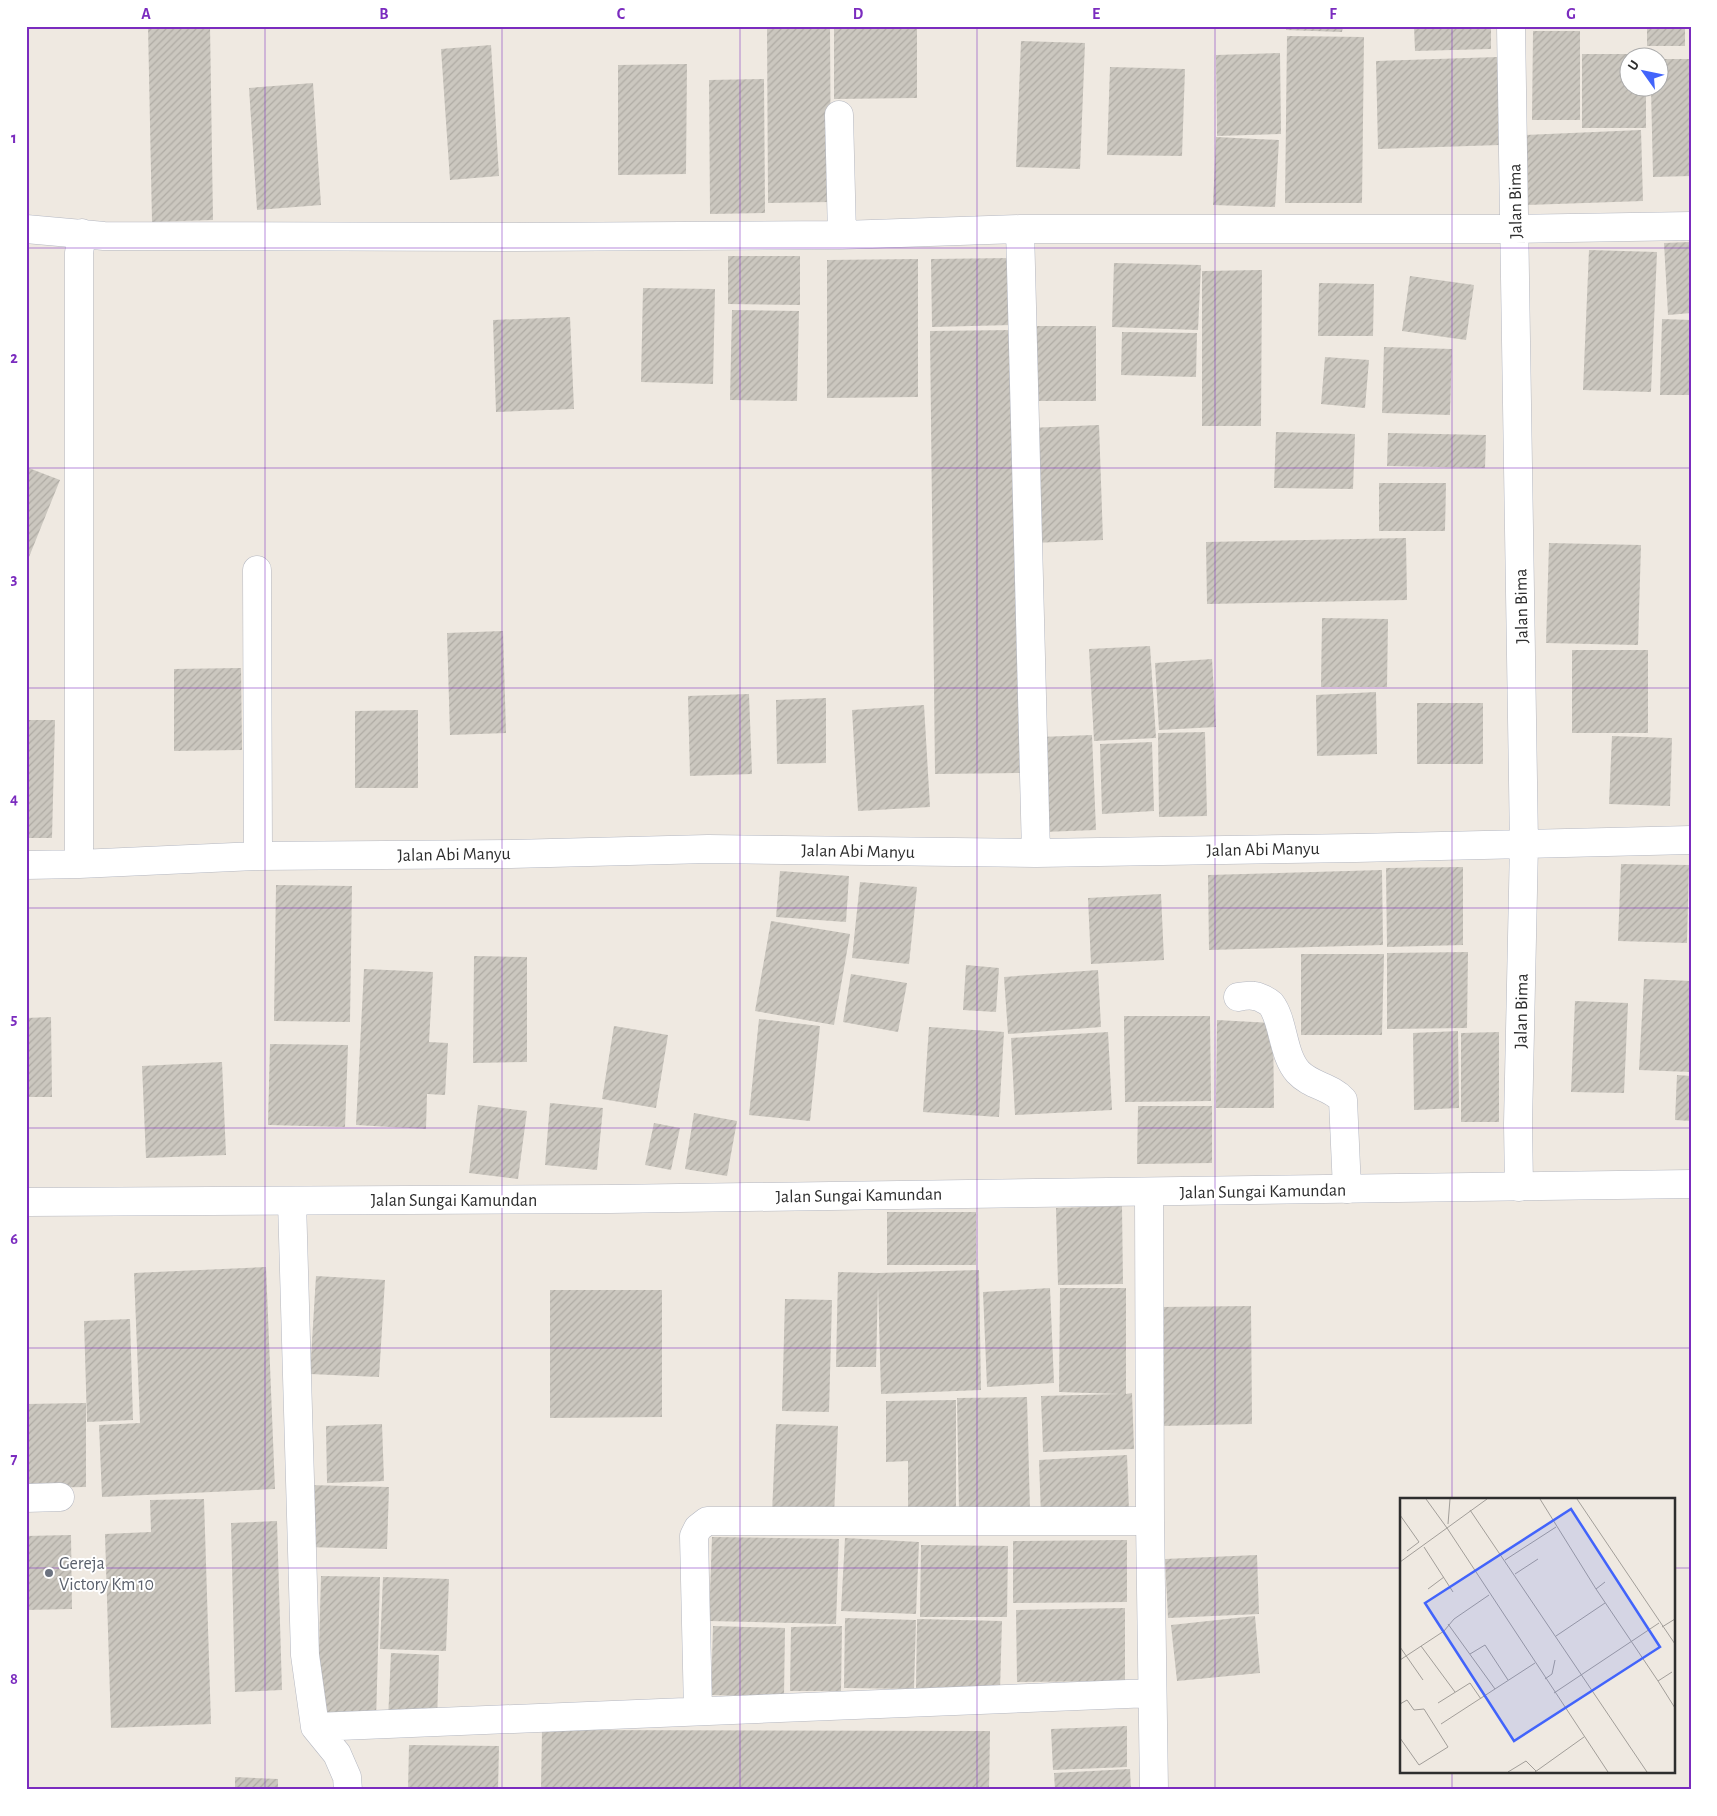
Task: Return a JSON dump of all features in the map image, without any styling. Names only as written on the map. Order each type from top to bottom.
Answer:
[{"type":"street","name":"Jalan Bima","points":[[1511,26],[1516,229],[1524,844],[1518,1124],[1519,1186]]},
{"type":"street","points":[[840,115],[842,235]]},
{"type":"street","points":[[26,229],[104,236],[496,237],[842,235],[1020,230],[1516,229],[1691,226]]},
{"type":"street","points":[[1020,230],[1036,853]]},
{"type":"street","points":[[79,864],[80,253],[82,233]]},
{"type":"street","points":[[257,570],[258,856]]},
{"type":"street","name":"Jalan Abi Manyu","points":[[26,865],[258,856],[511,854],[708,849],[1036,853],[1691,840]]},
{"type":"street","points":[[1238,997],[1254,996],[1270,1003],[1276,1015],[1292,1064],[1308,1080],[1330,1089],[1343,1100],[1347,1190]]},
{"type":"street","name":"Jalan Sungai Kamundan","points":[[26,1202],[610,1199],[775,1195],[1347,1190],[1691,1184]]},
{"type":"street","points":[[1149,1192],[1150,1521],[1154,1790]]},
{"type":"street","points":[[292,1201],[305,1655],[315,1727],[337,1754],[347,1777],[348,1790]]},
{"type":"street","points":[[26,1498],[60,1497]]},
{"type":"street","points":[[698,1711],[694,1536],[698,1528],[707,1521],[1150,1521]]},
{"type":"street","points":[[315,1727],[1152,1693]]},
{"type":"building","points":[[148,26],[210,26],[213,220],[152,222]]},
{"type":"building","points":[[767,26],[830,26],[831,202],[768,203]]},
{"type":"building","points":[[834,26],[917,26],[917,98],[834,99]]},
{"type":"building","points":[[1286,26],[1343,26],[1342,32],[1286,30]]},
{"type":"building","points":[[1414,26],[1491,26],[1491,49],[1415,51]]},
{"type":"building","points":[[1647,26],[1685,26],[1685,46],[1647,46]]},
{"type":"building","points":[[1533,31],[1580,31],[1580,120],[1532,120]]},
{"type":"building","points":[[1287,36],[1364,37],[1362,203],[1285,203]]},
{"type":"building","points":[[1021,41],[1085,43],[1080,169],[1016,167]]},
{"type":"building","points":[[491,45],[499,176],[450,180],[441,49]]},
{"type":"building","points":[[1280,53],[1281,134],[1217,136],[1216,55]]},
{"type":"building","points":[[1582,54],[1620,54],[1620,98],[1646,98],[1646,128],[1582,128]]},
{"type":"building","points":[[1498,57],[1500,145],[1378,149],[1376,61]]},
{"type":"building","points":[[1670,59],[1691,59],[1691,176],[1653,177],[1651,98],[1670,98]]},
{"type":"building","points":[[687,64],[686,174],[618,175],[618,65]]},
{"type":"building","points":[[1110,67],[1185,69],[1182,156],[1107,155]]},
{"type":"building","points":[[764,79],[765,213],[710,214],[709,80]]},
{"type":"building","points":[[313,83],[321,205],[257,210],[249,88]]},
{"type":"building","points":[[1641,130],[1643,201],[1527,205],[1525,135]]},
{"type":"building","points":[[1216,137],[1279,140],[1275,207],[1213,205]]},
{"type":"building","points":[[1691,242],[1691,313],[1668,315],[1664,243]]},
{"type":"building","points":[[1589,250],[1657,252],[1651,392],[1583,390]]},
{"type":"building","points":[[728,256],[800,256],[800,305],[728,304]]},
{"type":"building","points":[[1012,258],[1012,325],[932,327],[931,259]]},
{"type":"building","points":[[918,259],[918,397],[827,398],[827,260]]},
{"type":"building","points":[[1114,263],[1201,265],[1198,330],[1112,327]]},
{"type":"building","points":[[1262,270],[1261,426],[1202,426],[1202,271]]},
{"type":"building","points":[[1410,276],[1474,285],[1466,340],[1402,331]]},
{"type":"building","points":[[1319,283],[1374,284],[1373,336],[1318,336]]},
{"type":"building","points":[[643,288],[715,289],[713,384],[641,382]]},
{"type":"building","points":[[732,310],[799,311],[797,401],[730,400]]},
{"type":"building","points":[[570,317],[574,409],[496,412],[493,320]]},
{"type":"building","points":[[1662,319],[1691,320],[1691,395],[1660,395]]},
{"type":"building","points":[[1037,326],[1096,326],[1096,401],[1037,401]]},
{"type":"building","points":[[1015,330],[1020,773],[935,774],[930,331]]},
{"type":"building","points":[[1122,332],[1197,333],[1196,377],[1121,375]]},
{"type":"building","points":[[1384,347],[1452,349],[1450,415],[1382,413]]},
{"type":"building","points":[[1325,357],[1369,360],[1365,408],[1321,404]]},
{"type":"building","points":[[1099,425],[1103,540],[1033,543],[1029,428]]},
{"type":"building","points":[[1276,432],[1355,434],[1353,489],[1274,488]]},
{"type":"building","points":[[1388,433],[1486,435],[1485,468],[1387,466]]},
{"type":"building","points":[[26,467],[60,480],[29,557],[26,556]]},
{"type":"building","points":[[1379,483],[1446,483],[1445,531],[1379,531]]},
{"type":"building","points":[[1406,538],[1407,600],[1207,604],[1206,542]]},
{"type":"building","points":[[1549,543],[1641,545],[1638,645],[1546,643]]},
{"type":"building","points":[[1322,618],[1388,619],[1387,687],[1321,687]]},
{"type":"building","points":[[503,631],[506,733],[450,735],[447,633]]},
{"type":"building","points":[[1150,646],[1156,738],[1094,741],[1089,649]]},
{"type":"building","points":[[1572,650],[1648,650],[1648,733],[1572,733]]},
{"type":"building","points":[[1212,659],[1216,727],[1159,730],[1155,663]]},
{"type":"building","points":[[241,668],[242,750],[174,751],[174,669]]},
{"type":"building","points":[[1376,692],[1377,754],[1317,756],[1316,695]]},
{"type":"building","points":[[749,694],[752,774],[690,776],[688,696]]},
{"type":"building","points":[[826,698],[826,763],[777,764],[776,700]]},
{"type":"building","points":[[1417,703],[1483,703],[1483,764],[1417,764]]},
{"type":"building","points":[[924,705],[930,807],[858,811],[852,710]]},
{"type":"building","points":[[418,710],[418,788],[355,788],[355,711]]},
{"type":"building","points":[[26,720],[55,720],[52,838],[26,838]]},
{"type":"building","points":[[1205,732],[1207,816],[1159,817],[1158,733]]},
{"type":"building","points":[[1092,735],[1096,830],[1043,832],[1040,737]]},
{"type":"building","points":[[1612,736],[1672,738],[1670,806],[1609,804]]},
{"type":"building","points":[[1152,742],[1154,811],[1102,814],[1100,744]]},
{"type":"building","points":[[1621,864],[1689,865],[1687,943],[1618,941]]},
{"type":"building","points":[[1463,867],[1463,945],[1387,947],[1386,868]]},
{"type":"building","points":[[1382,870],[1383,945],[1209,950],[1208,875]]},
{"type":"building","points":[[780,871],[849,876],[846,922],[776,917]]},
{"type":"building","points":[[860,882],[917,887],[909,964],[852,958]]},
{"type":"building","points":[[276,885],[352,886],[350,1022],[274,1021]]},
{"type":"building","points":[[1161,894],[1164,960],[1091,964],[1088,898]]},
{"type":"building","points":[[771,921],[850,934],[834,1025],[755,1011]]},
{"type":"building","points":[[1468,952],[1467,1028],[1387,1029],[1387,953]]},
{"type":"building","points":[[1301,954],[1384,954],[1382,1035],[1301,1035]]},
{"type":"building","points":[[474,956],[527,957],[527,1062],[473,1063]]},
{"type":"building","points":[[966,965],[999,968],[996,1012],[963,1010]]},
{"type":"building","points":[[364,969],[433,972],[429,1042],[448,1043],[445,1095],[427,1094],[426,1129],[356,1125]]},
{"type":"building","points":[[1098,970],[1101,1027],[1008,1034],[1004,977]]},
{"type":"building","points":[[851,974],[907,983],[898,1032],[843,1022]]},
{"type":"building","points":[[1644,979],[1691,981],[1691,1072],[1639,1070]]},
{"type":"building","points":[[1575,1001],[1628,1003],[1624,1093],[1571,1092]]},
{"type":"building","points":[[1124,1016],[1210,1016],[1211,1101],[1125,1102]]},
{"type":"building","points":[[51,1017],[52,1097],[26,1097],[26,1018]]},
{"type":"building","points":[[759,1019],[820,1026],[810,1121],[749,1115]]},
{"type":"building","points":[[1217,1020],[1273,1023],[1274,1108],[1216,1108]]},
{"type":"building","points":[[614,1026],[668,1035],[656,1108],[602,1099]]},
{"type":"building","points":[[929,1027],[1004,1032],[999,1117],[923,1112]]},
{"type":"building","points":[[1458,1031],[1459,1108],[1414,1110],[1413,1033]]},
{"type":"building","points":[[1108,1032],[1112,1110],[1015,1115],[1011,1038]]},
{"type":"building","points":[[1499,1032],[1499,1122],[1461,1122],[1461,1033]]},
{"type":"building","points":[[270,1044],[348,1045],[345,1127],[268,1125]]},
{"type":"building","points":[[222,1062],[226,1155],[146,1158],[142,1066]]},
{"type":"building","points":[[1677,1075],[1691,1076],[1691,1121],[1675,1120]]},
{"type":"building","points":[[550,1103],[603,1108],[597,1170],[545,1165]]},
{"type":"building","points":[[478,1105],[527,1111],[518,1179],[469,1173]]},
{"type":"building","points":[[1138,1106],[1212,1106],[1212,1163],[1137,1164]]},
{"type":"building","points":[[694,1113],[737,1121],[727,1176],[685,1169]]},
{"type":"building","points":[[654,1123],[680,1128],[671,1170],[645,1165]]},
{"type":"building","points":[[1122,1206],[1123,1284],[1058,1285],[1056,1208]]},
{"type":"building","points":[[887,1212],[976,1212],[976,1265],[887,1265]]},
{"type":"building","points":[[266,1267],[275,1489],[102,1497],[99,1425],[140,1423],[134,1273]]},
{"type":"building","points":[[979,1270],[981,1390],[881,1394],[878,1284],[876,1367],[836,1367],[838,1272],[878,1273]]},
{"type":"building","points":[[316,1276],[385,1280],[379,1377],[310,1374]]},
{"type":"building","points":[[1050,1288],[1054,1383],[987,1387],[983,1292]]},
{"type":"building","points":[[1060,1288],[1126,1288],[1126,1394],[1132,1393],[1134,1449],[1043,1452],[1041,1396],[1120,1394],[1059,1392]]},
{"type":"building","points":[[550,1290],[662,1290],[662,1417],[550,1418]]},
{"type":"building","points":[[785,1299],[832,1300],[829,1412],[782,1411]]},
{"type":"building","points":[[1251,1306],[1252,1424],[1161,1426],[1160,1307]]},
{"type":"building","points":[[130,1319],[133,1420],[87,1422],[84,1321]]},
{"type":"building","points":[[1027,1397],[1030,1511],[959,1513],[957,1398]]},
{"type":"building","points":[[956,1400],[956,1513],[908,1513],[908,1461],[886,1462],[886,1401]]},
{"type":"building","points":[[86,1403],[86,1487],[26,1488],[26,1404]]},
{"type":"building","points":[[382,1424],[384,1481],[327,1483],[326,1426]]},
{"type":"building","points":[[776,1424],[838,1426],[834,1515],[772,1513]]},
{"type":"building","points":[[1127,1455],[1129,1511],[1041,1516],[1039,1460]]},
{"type":"building","points":[[307,1485],[389,1487],[387,1549],[305,1547]]},
{"type":"building","points":[[204,1499],[211,1724],[111,1728],[105,1534],[151,1532],[150,1500]]},
{"type":"building","points":[[277,1521],[282,1690],[235,1692],[231,1523]]},
{"type":"building","name":"Gereja Victory Km 10","points":[[71,1535],[72,1609],[26,1610],[26,1536]]},
{"type":"building","points":[[712,1537],[839,1539],[836,1624],[709,1621]]},
{"type":"building","points":[[845,1538],[919,1542],[916,1614],[841,1611]]},
{"type":"building","points":[[1127,1540],[1127,1602],[1013,1603],[1013,1541]]},
{"type":"building","points":[[921,1545],[1008,1546],[1007,1617],[920,1617]]},
{"type":"building","points":[[1257,1555],[1259,1614],[1168,1618],[1165,1559]]},
{"type":"building","points":[[321,1576],[380,1577],[376,1721],[317,1720]]},
{"type":"building","points":[[383,1577],[449,1579],[446,1651],[380,1649]]},
{"type":"building","points":[[1125,1608],[1125,1681],[1017,1682],[1016,1610]]},
{"type":"building","points":[[1255,1616],[1260,1673],[1177,1681],[1171,1625]]},
{"type":"building","points":[[845,1618],[916,1620],[914,1689],[844,1688]]},
{"type":"building","points":[[917,1619],[1002,1621],[1000,1691],[916,1689]]},
{"type":"building","points":[[713,1626],[785,1628],[784,1697],[711,1695]]},
{"type":"building","points":[[842,1626],[841,1691],[790,1691],[791,1627]]},
{"type":"building","points":[[391,1653],[439,1655],[437,1721],[388,1720]]},
{"type":"building","points":[[1127,1726],[1127,1767],[1053,1770],[1051,1729]]},
{"type":"building","points":[[542,1730],[990,1731],[989,1790],[541,1790]]},
{"type":"building","points":[[409,1745],[499,1746],[498,1790],[408,1790]]},
{"type":"building","points":[[1130,1769],[1131,1790],[1055,1790],[1054,1773]]},
{"type":"building","points":[[235,1777],[278,1779],[278,1790],[235,1790]]},
{"type":"building","points":[[1254,1787],[1254,1790],[1233,1790],[1233,1788]]},
{"type":"place","name":"Gereja Victory Km 10","points":[[49,1573]]}]
